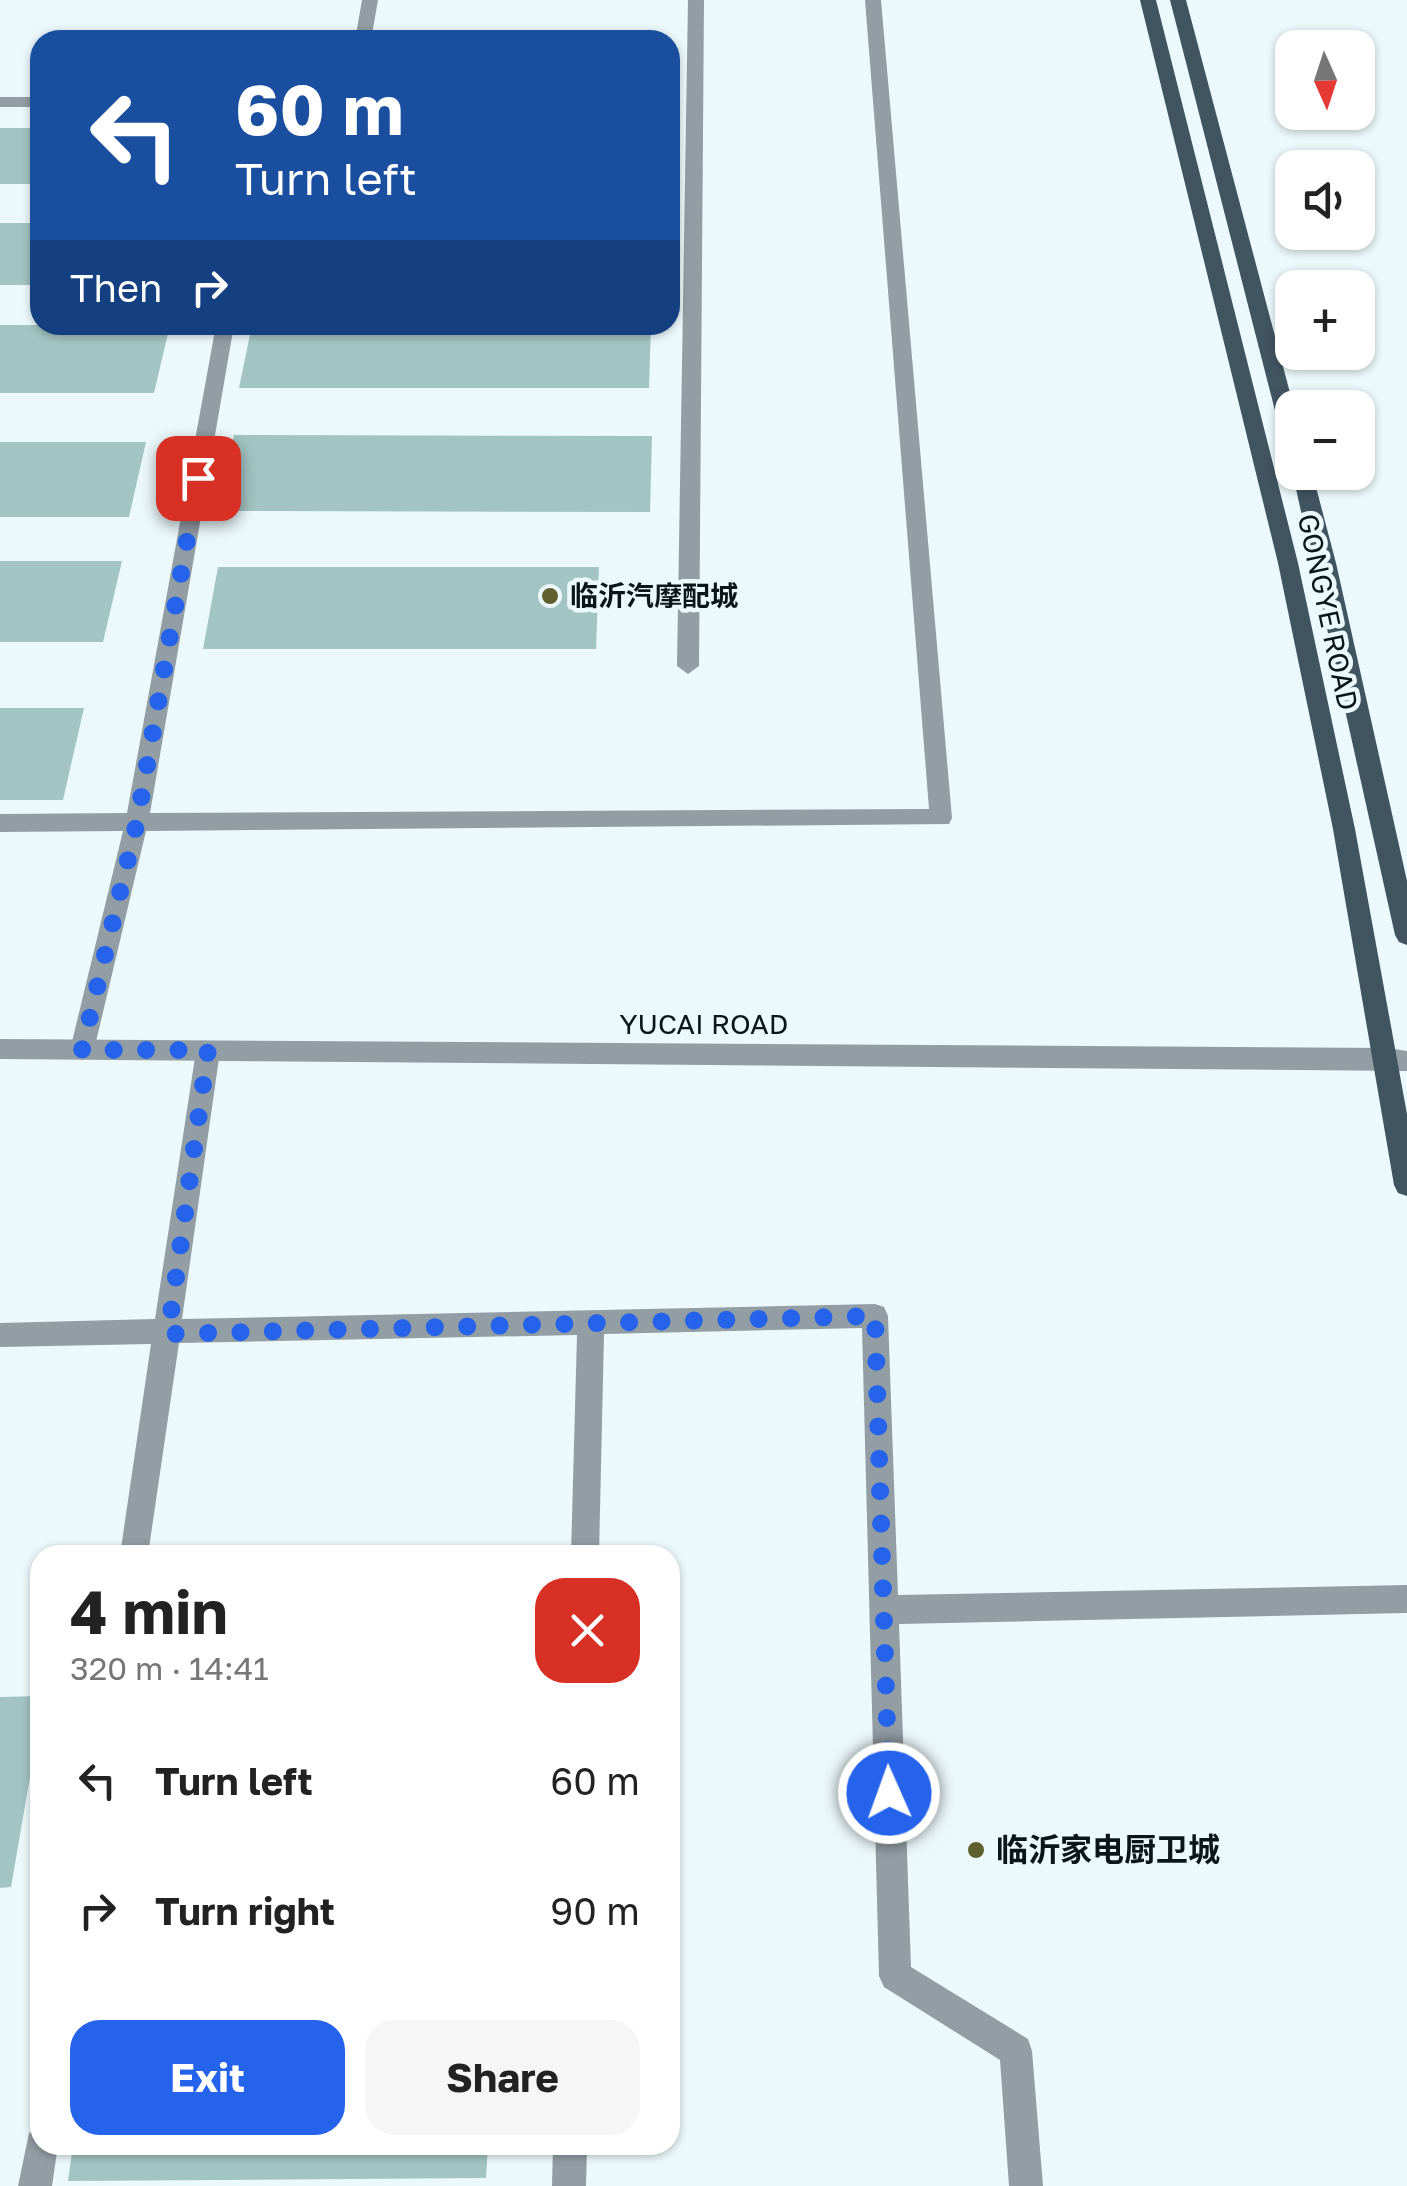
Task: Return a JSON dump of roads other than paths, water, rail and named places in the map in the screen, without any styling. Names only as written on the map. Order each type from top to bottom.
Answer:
[{"type":"main road","name":"GONGYE ROAD","points":[[1148,0],[1288,563],[1397,1060],[1407,1185]]},
{"type":"main road","points":[[1178,0],[1280,390]]},
{"type":"main road","name":"GONGYE ROAD","points":[[1307,490],[1407,935]]},
{"type":"street","points":[[365,30],[370,0]]},
{"type":"street","points":[[688,666],[696,0]]},
{"type":"street","points":[[0,823],[940,818],[873,0]]},
{"type":"street","points":[[680,99],[694,99]]},
{"type":"street","points":[[0,102],[30,102]]},
{"type":"street","points":[[82,1050],[137,822],[224,335]]},
{"type":"street","name":"YUCAI ROAD","points":[[0,1049],[1397,1060]]},
{"type":"street","points":[[136,1545],[208,1050]]},
{"type":"street","points":[[0,1334],[168,1334],[875,1316],[895,1976],[1016,2051],[1026,2186]]},
{"type":"street","points":[[585,1545],[591,1322]]},
{"type":"street","points":[[883,1610],[1407,1599]]},
{"type":"street","points":[[34,2186],[39,2155]]},
{"type":"street","points":[[569,2186],[570,2155]]},
{"type":"place","name":"临沂汽摩配城","points":[[550,596]]},
{"type":"place","name":"临沂家电厨卫城","points":[[976,1850]]}]
